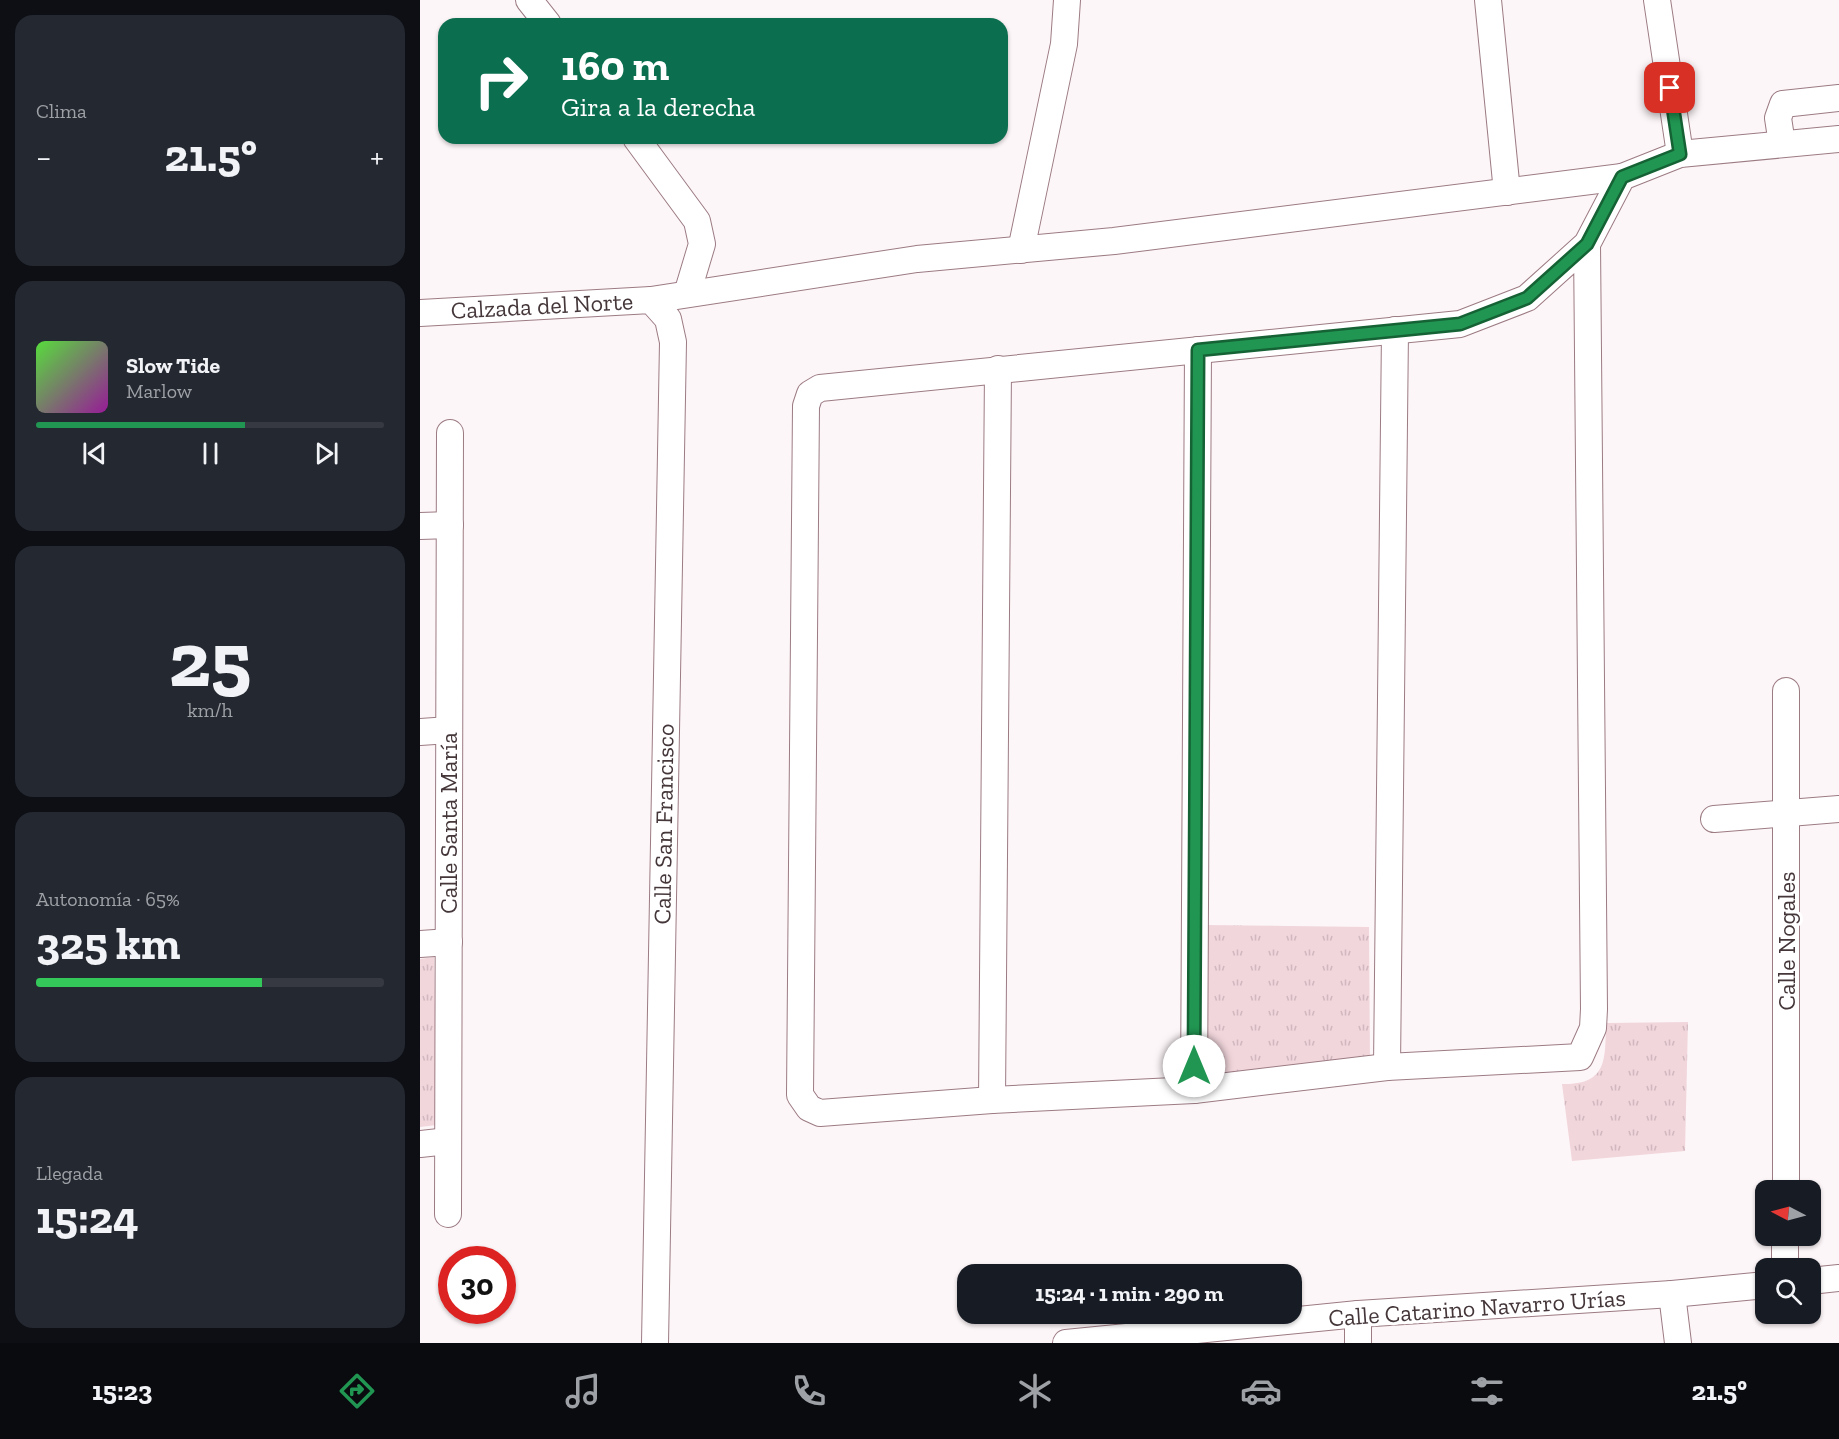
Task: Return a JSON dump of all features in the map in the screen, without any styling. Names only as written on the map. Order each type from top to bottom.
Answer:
[{"type":"street","points":[[529,0],[543,18]]},
{"type":"street","points":[[1021,250],[1064,44],[1067,0]]},
{"type":"street","points":[[1488,0],[1508,192]]},
{"type":"street","points":[[1657,0],[1680,154]]},
{"type":"street","points":[[1782,144],[1778,118],[1783,104],[1839,98]]},
{"type":"street","name":"Calzada del Norte","points":[[420,313],[656,304],[687,294],[917,259],[1114,241],[1508,192],[1622,177],[1680,154],[1839,139]]},
{"type":"street","points":[[640,144],[697,221],[702,244],[687,294]]},
{"type":"street","points":[[1587,244],[1593,1028],[1580,1057],[1387,1067],[1194,1090],[992,1100],[820,1113],[809,1108],[800,1095],[800,1035],[806,406],[810,394],[820,388],[1460,324],[1527,298],[1587,244],[1622,177]]},
{"type":"street","name":"Calle San Francisco","points":[[655,1343],[673,342],[668,319],[656,304]]},
{"type":"street","points":[[1387,1067],[1395,330]]},
{"type":"street","points":[[1194,1090],[1198,350]]},
{"type":"street","points":[[992,1100],[998,369]]},
{"type":"street","name":"Calle Santa María","points":[[448,1214],[450,433]]},
{"type":"street","points":[[420,526],[450,525]]},
{"type":"street","name":"Calle Nogales","points":[[1786,692],[1786,1180]]},
{"type":"street","points":[[420,732],[449,730]]},
{"type":"street","points":[[1713,819],[1787,811],[1839,809]]},
{"type":"street","points":[[420,944],[449,942]]},
{"type":"street","points":[[420,1144],[448,1141]]},
{"type":"street","points":[[1821,1280],[1839,1278]]},
{"type":"street","name":"Calle Catarino Navarro Urías","points":[[1066,1343],[1143,1340],[1358,1314],[1672,1294],[1755,1286]]},
{"type":"street","points":[[1672,1294],[1678,1343]]},
{"type":"street","points":[[1358,1314],[1358,1343]]},
{"type":"green space","points":[[1206,925],[1369,927],[1370,1064],[1208,1076]]},
{"type":"green space","points":[[434,957],[437,1125],[420,1127],[420,959]]},
{"type":"green space","points":[[1688,1022],[1685,1151],[1572,1161],[1562,1084],[1577,1083],[1596,1075],[1604,1058],[1606,1023]]},
{"type":"route","points":[[1194,1066],[1198,350],[1460,324],[1527,298],[1587,244],[1622,177],[1680,154],[1670,88]]}]
